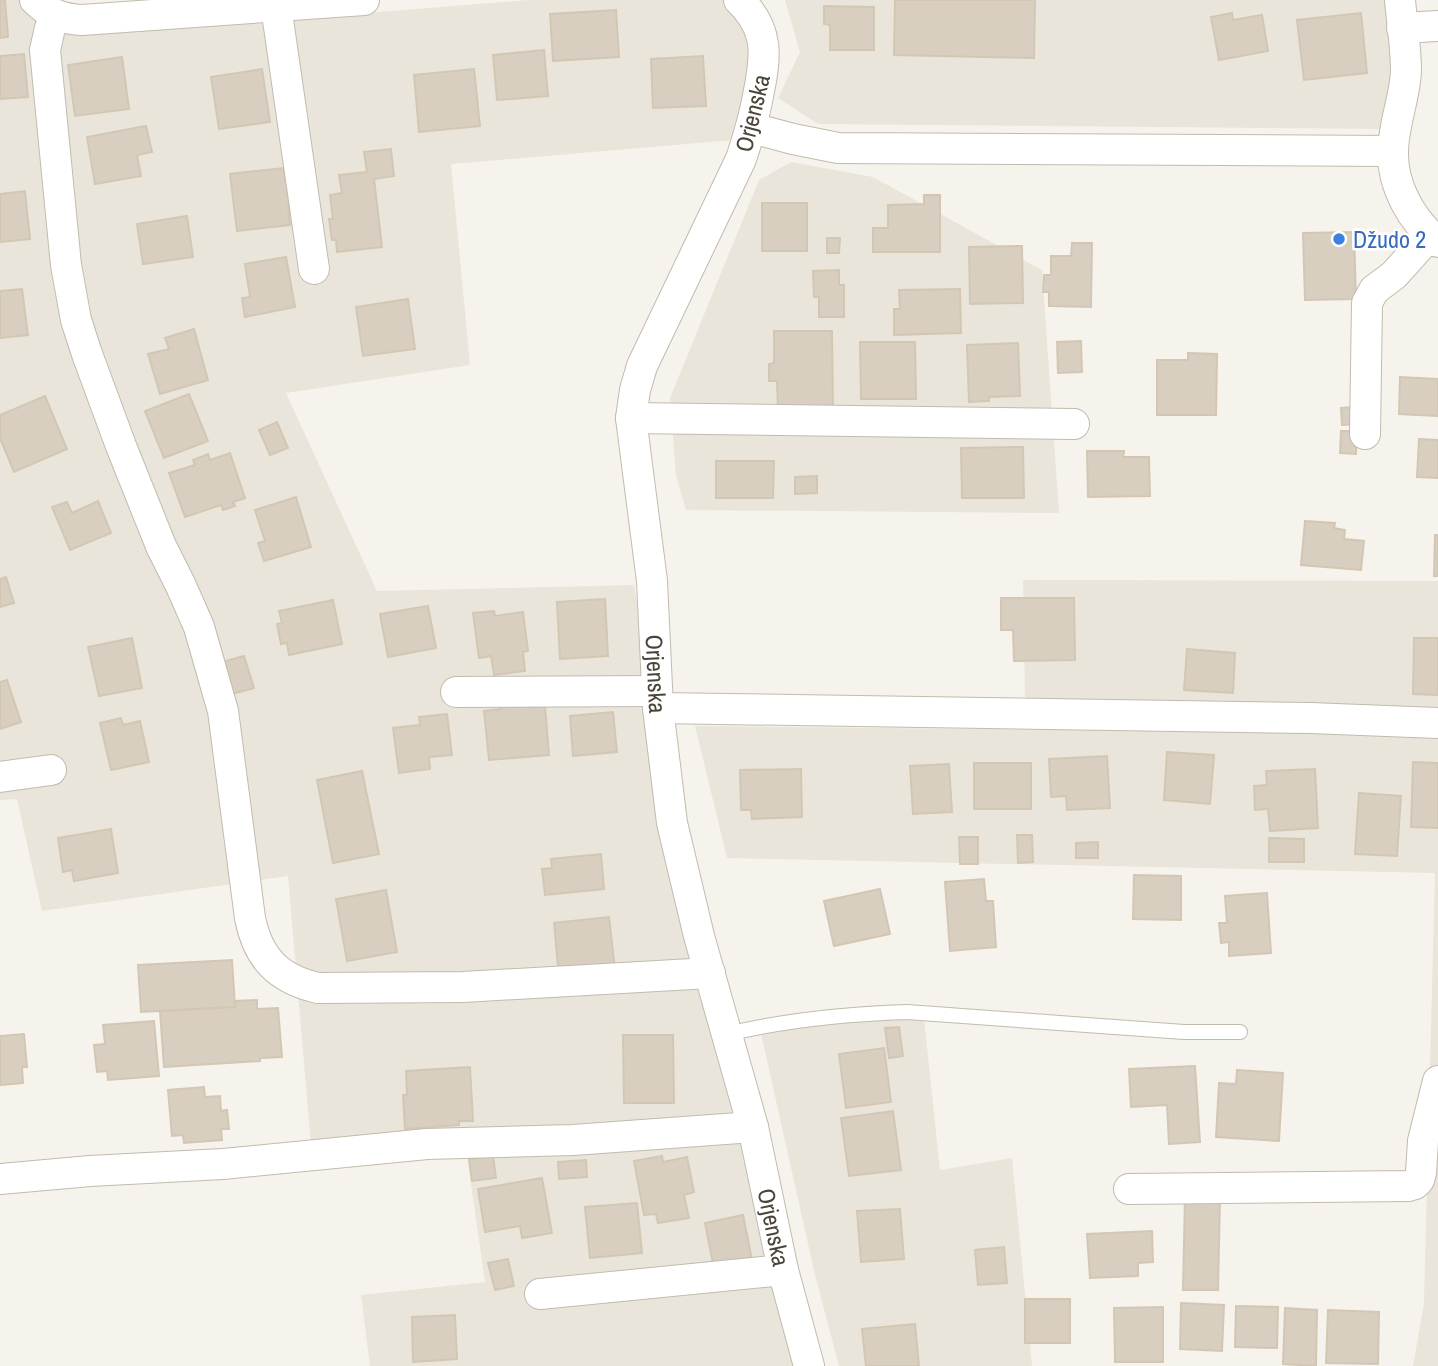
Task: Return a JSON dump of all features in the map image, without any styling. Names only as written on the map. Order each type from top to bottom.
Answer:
[{"type":"street","points":[[45,8],[66,19],[82,20],[364,0]]},
{"type":"street","name":"Orjenska","points":[[739,0],[757,22],[765,54],[752,128],[741,159],[642,366],[631,418],[652,581],[658,699],[673,823],[699,936],[753,1128],[783,1270],[809,1366]]},
{"type":"street","points":[[276,6],[314,269]]},
{"type":"street","points":[[45,8],[50,28],[46,50],[66,265],[76,320],[121,446],[161,545],[199,628],[223,711],[250,918],[254,937],[263,955],[281,973],[300,984],[318,988],[463,987],[710,973]]},
{"type":"street","points":[[1365,434],[1367,303],[1374,290],[1434,238],[1421,226],[1404,199],[1395,175],[1392,151],[1406,72],[1401,14],[1438,26]]},
{"type":"street","points":[[752,128],[838,148],[1392,151]]},
{"type":"street","points":[[631,418],[1074,424]]},
{"type":"street","points":[[456,692],[1438,723]]},
{"type":"street","points":[[0,777],[51,770]]},
{"type":"street","points":[[1129,1189],[1415,1184],[1421,1173],[1423,1141],[1438,1081]]},
{"type":"street","points":[[0,1179],[223,1164],[427,1144],[573,1140],[753,1128]]},
{"type":"street","points":[[540,1294],[783,1270]]},
{"type":"lane","points":[[727,1034],[789,1023],[907,1012],[1184,1032],[1240,1032]]},
{"type":"shaded area","points":[[0,0],[27,0],[52,31],[89,35],[529,0],[747,0],[762,31],[745,139],[451,164],[470,365],[286,393],[377,591],[634,585],[661,745],[803,1366],[370,1366],[361,1295],[485,1282],[464,1135],[311,1145],[288,876],[42,911],[17,799],[0,800]]},
{"type":"shaded area","points":[[785,0],[1391,0],[1397,64],[1387,129],[818,124],[778,98],[800,52]]},
{"type":"shaded area","points":[[791,162],[873,177],[1042,270],[1059,513],[686,510],[676,476],[670,398],[759,180]]},
{"type":"shaded area","points":[[1023,580],[1438,581],[1438,710],[1025,698]]},
{"type":"shaded area","points":[[695,726],[1438,734],[1438,1366],[1413,1366],[1424,1303],[1435,873],[727,858]]},
{"type":"shaded area","points":[[923,1009],[940,1170],[1012,1158],[1032,1366],[839,1366],[815,1275],[760,1029]]},
{"type":"building","points":[[0,0],[5,0],[8,37],[0,38]]},
{"type":"building","points":[[895,0],[1035,0],[1034,58],[894,55]]},
{"type":"building","points":[[824,6],[874,7],[874,50],[830,50],[830,25],[824,24]]},
{"type":"building","points":[[616,10],[619,57],[553,61],[550,14]]},
{"type":"building","points":[[1232,13],[1233,20],[1262,15],[1268,51],[1219,60],[1211,17]]},
{"type":"building","points":[[1361,13],[1367,73],[1304,80],[1297,20]]},
{"type":"building","points":[[544,50],[548,96],[497,100],[493,55]]},
{"type":"building","points":[[24,54],[28,97],[0,99],[0,56]]},
{"type":"building","points":[[703,56],[706,106],[653,108],[651,59]]},
{"type":"building","points":[[122,57],[129,109],[75,116],[68,65]]},
{"type":"building","points":[[262,69],[270,122],[219,129],[211,77]]},
{"type":"building","points":[[474,69],[480,126],[419,132],[414,75]]},
{"type":"building","points":[[146,126],[152,152],[137,155],[141,176],[95,184],[87,137]]},
{"type":"building","points":[[391,149],[394,176],[374,179],[382,247],[337,252],[329,219],[333,219],[330,195],[342,193],[339,175],[367,172],[364,152]]},
{"type":"building","points":[[284,168],[285,181],[291,180],[294,203],[288,204],[290,225],[237,231],[230,174]]},
{"type":"building","points":[[25,191],[30,239],[0,242],[0,194]]},
{"type":"building","points":[[924,195],[940,195],[940,252],[873,252],[873,228],[888,228],[888,205],[924,204]]},
{"type":"building","points":[[762,203],[807,203],[807,251],[762,251]]},
{"type":"building","points":[[187,216],[193,257],[143,264],[137,224]]},
{"type":"building","points":[[1354,232],[1356,299],[1305,300],[1303,233]]},
{"type":"building","points":[[827,238],[840,238],[839,253],[827,253]]},
{"type":"building","points":[[1072,243],[1092,243],[1091,307],[1049,306],[1049,292],[1043,292],[1044,275],[1051,275],[1051,256],[1071,256]]},
{"type":"building","points":[[1022,246],[1023,303],[970,304],[969,247]]},
{"type":"building","points":[[286,257],[295,307],[245,317],[242,298],[250,297],[245,264]]},
{"type":"building","points":[[839,270],[839,285],[844,285],[844,317],[819,317],[819,297],[814,297],[813,271]]},
{"type":"building","points":[[22,289],[28,335],[0,338],[0,291]]},
{"type":"building","points":[[960,289],[961,333],[894,335],[894,309],[900,309],[899,290]]},
{"type":"building","points":[[408,299],[415,349],[363,356],[356,307]]},
{"type":"building","points":[[194,329],[208,380],[160,394],[148,354],[169,349],[165,338]]},
{"type":"building","points":[[774,331],[832,331],[833,410],[778,410],[777,381],[769,381],[769,364],[774,363]]},
{"type":"building","points":[[1081,341],[1082,372],[1058,373],[1057,342]]},
{"type":"building","points":[[860,342],[915,342],[916,399],[861,399]]},
{"type":"building","points":[[1018,343],[1020,396],[989,397],[989,401],[969,402],[967,345]]},
{"type":"building","points":[[1188,353],[1217,354],[1216,415],[1157,415],[1157,360],[1188,360]]},
{"type":"building","points":[[1400,377],[1438,379],[1438,416],[1399,414]]},
{"type":"building","points":[[189,394],[208,441],[164,458],[145,411]]},
{"type":"building","points":[[45,396],[67,449],[14,472],[0,438],[0,415]]},
{"type":"building","points":[[1355,407],[1356,424],[1342,425],[1341,408]]},
{"type":"building","points":[[277,422],[288,448],[270,455],[259,430]]},
{"type":"building","points":[[1341,431],[1357,431],[1356,454],[1340,453]]},
{"type":"building","points":[[1419,439],[1438,440],[1438,478],[1417,477]]},
{"type":"building","points":[[1023,447],[1024,498],[962,498],[961,448]]},
{"type":"building","points":[[1087,451],[1124,451],[1123,457],[1149,457],[1150,496],[1088,497]]},
{"type":"building","points":[[230,453],[245,498],[233,502],[235,506],[223,510],[221,505],[185,517],[169,473],[195,465],[193,460],[208,454],[210,460]]},
{"type":"building","points":[[716,461],[774,461],[773,498],[716,498]]},
{"type":"building","points":[[817,476],[817,493],[795,494],[795,477]]},
{"type":"building","points":[[296,497],[311,547],[264,561],[258,543],[265,541],[255,510]]},
{"type":"building","points":[[98,501],[111,533],[70,550],[52,507],[67,502],[72,513]]},
{"type":"building","points":[[1305,521],[1335,523],[1334,528],[1345,530],[1344,539],[1364,541],[1361,570],[1301,565]]},
{"type":"building","points":[[1435,535],[1438,535],[1438,576],[1434,576]]},
{"type":"building","points":[[6,577],[14,603],[0,607],[0,579]]},
{"type":"building","points":[[1001,598],[1074,598],[1075,660],[1014,661],[1013,630],[1001,630]]},
{"type":"building","points":[[605,599],[608,656],[560,659],[557,602]]},
{"type":"building","points":[[333,600],[342,644],[289,655],[287,643],[281,644],[277,624],[282,623],[279,611]]},
{"type":"building","points":[[428,606],[436,648],[388,657],[380,614]]},
{"type":"building","points":[[494,611],[495,616],[523,612],[528,651],[523,652],[525,671],[494,675],[491,656],[479,658],[473,613]]},
{"type":"building","points":[[132,638],[142,688],[99,696],[88,647]]},
{"type":"building","points":[[1414,638],[1438,638],[1438,695],[1413,694]]},
{"type":"building","points":[[1187,649],[1235,653],[1233,693],[1184,690]]},
{"type":"building","points":[[244,656],[254,688],[232,694],[222,662]]},
{"type":"building","points":[[7,680],[21,722],[0,729],[0,682]]},
{"type":"building","points":[[527,702],[528,707],[545,706],[549,755],[489,760],[484,711],[501,709],[501,704]]},
{"type":"building","points":[[613,712],[617,752],[573,756],[570,716]]},
{"type":"building","points":[[447,714],[452,755],[429,757],[430,769],[399,773],[393,728],[420,725],[419,717]]},
{"type":"building","points":[[121,718],[123,725],[140,721],[149,762],[111,770],[100,723]]},
{"type":"building","points":[[1167,752],[1214,755],[1210,804],[1164,800]]},
{"type":"building","points":[[1107,756],[1110,808],[1067,810],[1066,796],[1051,797],[1049,759]]},
{"type":"building","points":[[1413,762],[1438,763],[1438,828],[1411,827]]},
{"type":"building","points":[[974,763],[1031,763],[1031,809],[974,809]]},
{"type":"building","points":[[949,764],[952,812],[913,814],[910,766]]},
{"type":"building","points":[[801,769],[802,817],[752,819],[751,810],[741,810],[740,770]]},
{"type":"building","points":[[1315,769],[1318,828],[1270,831],[1268,809],[1255,810],[1254,786],[1267,785],[1266,771]]},
{"type":"building","points":[[362,771],[379,854],[333,863],[317,780]]},
{"type":"building","points":[[1359,793],[1401,796],[1397,856],[1355,854]]},
{"type":"building","points":[[111,829],[118,873],[74,881],[72,870],[63,872],[58,838]]},
{"type":"building","points":[[1017,835],[1032,835],[1033,862],[1018,863]]},
{"type":"building","points":[[959,837],[978,837],[978,864],[960,864]]},
{"type":"building","points":[[1269,838],[1304,839],[1304,862],[1269,862]]},
{"type":"building","points":[[1098,842],[1098,858],[1076,858],[1076,843]]},
{"type":"building","points":[[601,854],[604,889],[545,895],[542,869],[552,868],[551,859]]},
{"type":"building","points":[[1134,875],[1181,876],[1181,920],[1133,919]]},
{"type":"building","points":[[984,879],[986,901],[993,901],[996,947],[950,951],[945,882]]},
{"type":"building","points":[[880,889],[890,934],[834,946],[824,901]]},
{"type":"building","points":[[386,890],[397,952],[347,961],[336,899]]},
{"type":"building","points":[[1267,893],[1271,953],[1229,956],[1229,942],[1221,943],[1219,923],[1227,923],[1225,896]]},
{"type":"building","points":[[609,917],[615,970],[559,976],[554,923]]},
{"type":"building","points":[[232,960],[235,1007],[141,1012],[138,965]]},
{"type":"building","points":[[257,1000],[257,1009],[278,1008],[282,1057],[260,1058],[260,1061],[164,1067],[160,1011],[235,1007],[235,1001]]},
{"type":"building","points":[[154,1021],[159,1076],[108,1080],[107,1071],[97,1072],[94,1045],[105,1044],[103,1025]]},
{"type":"building","points":[[899,1027],[903,1056],[889,1058],[885,1028]]},
{"type":"building","points":[[24,1034],[27,1067],[22,1067],[23,1083],[0,1085],[0,1036]]},
{"type":"building","points":[[623,1035],[673,1035],[674,1103],[624,1103]]},
{"type":"building","points":[[884,1048],[891,1102],[846,1108],[839,1054]]},
{"type":"building","points":[[1195,1066],[1200,1142],[1169,1144],[1167,1105],[1131,1107],[1129,1069]]},
{"type":"building","points":[[470,1067],[473,1121],[459,1121],[459,1125],[405,1129],[403,1095],[407,1095],[406,1071]]},
{"type":"building","points":[[1237,1070],[1283,1073],[1279,1141],[1216,1137],[1219,1083],[1236,1084]]},
{"type":"building","points":[[204,1087],[205,1097],[220,1096],[221,1111],[227,1110],[229,1129],[221,1129],[222,1140],[184,1143],[183,1135],[172,1136],[168,1090]]},
{"type":"building","points":[[893,1111],[901,1170],[849,1176],[841,1118]]},
{"type":"building","points":[[493,1156],[496,1178],[472,1181],[469,1159]]},
{"type":"building","points":[[662,1156],[663,1162],[687,1157],[694,1192],[684,1195],[689,1218],[658,1223],[656,1214],[644,1215],[634,1161]]},
{"type":"building","points":[[586,1160],[587,1177],[559,1179],[558,1162]]},
{"type":"building","points":[[542,1178],[552,1233],[522,1238],[520,1226],[485,1232],[478,1189]]},
{"type":"building","points":[[1185,1196],[1220,1197],[1218,1290],[1183,1290]]},
{"type":"building","points":[[637,1203],[642,1253],[590,1258],[585,1207]]},
{"type":"building","points":[[900,1209],[904,1259],[861,1262],[857,1211]]},
{"type":"building","points":[[743,1215],[752,1260],[714,1268],[705,1223]]},
{"type":"building","points":[[1152,1231],[1153,1262],[1138,1263],[1138,1276],[1090,1278],[1087,1234]]},
{"type":"building","points":[[1004,1247],[1007,1283],[978,1285],[975,1250]]},
{"type":"building","points":[[508,1259],[514,1286],[495,1290],[488,1263]]},
{"type":"building","points":[[1025,1299],[1070,1299],[1070,1343],[1025,1343]]},
{"type":"building","points":[[1181,1303],[1224,1305],[1222,1351],[1180,1349]]},
{"type":"building","points":[[1236,1306],[1278,1307],[1277,1348],[1235,1347]]},
{"type":"building","points":[[1163,1307],[1163,1362],[1115,1362],[1114,1308]]},
{"type":"building","points":[[1285,1308],[1317,1310],[1316,1366],[1283,1364]]},
{"type":"building","points":[[1328,1310],[1379,1312],[1378,1364],[1326,1363]]},
{"type":"building","points":[[455,1315],[457,1359],[413,1362],[412,1317]]},
{"type":"building","points":[[915,1324],[919,1366],[866,1366],[862,1329]]},
{"type":"place","name":"Džudo 2","points":[[1339,239]]}]
